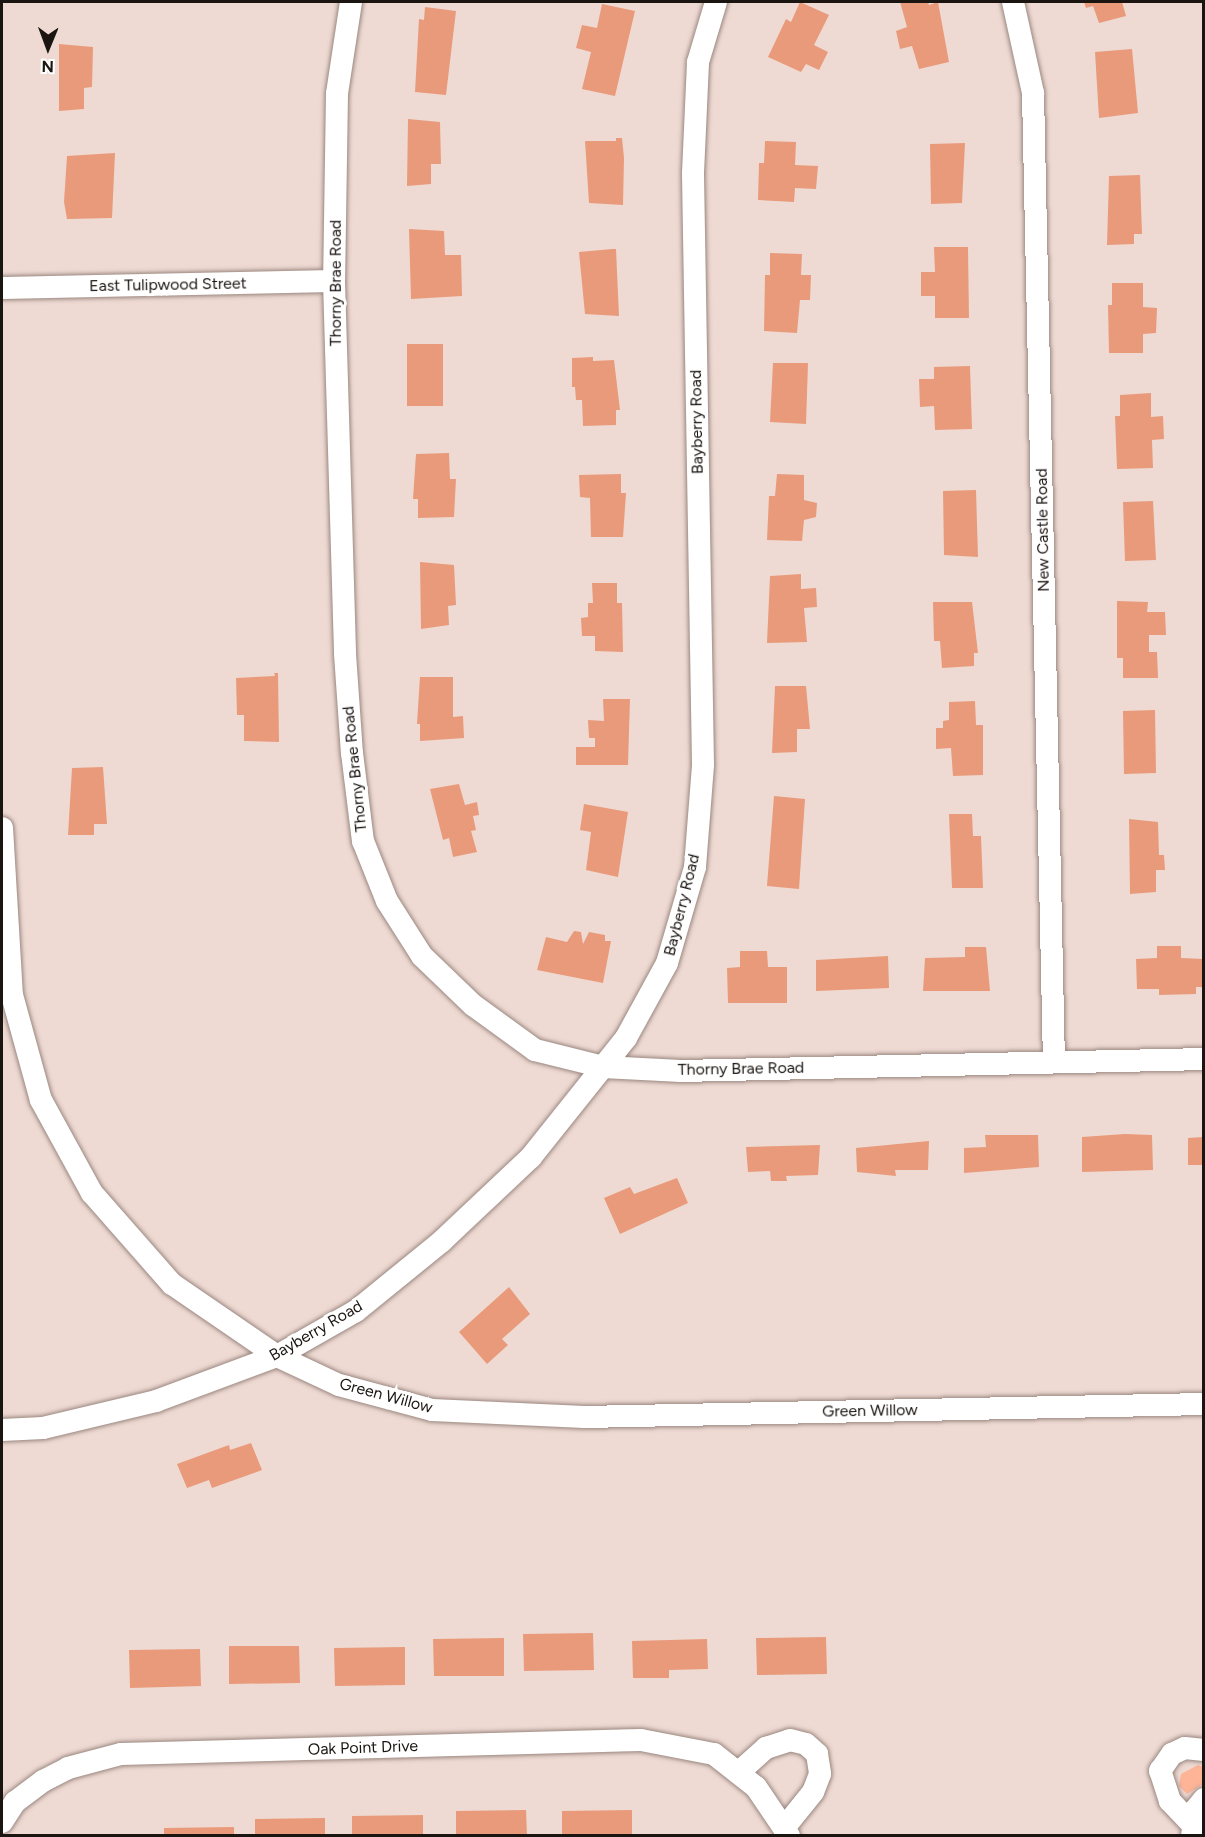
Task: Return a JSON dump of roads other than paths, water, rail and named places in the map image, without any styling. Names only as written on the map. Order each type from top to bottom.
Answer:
[{"type":"street","name":"Thorny Brae Road","points":[[351,2],[337,94],[334,281],[345,654],[363,841],[387,901],[422,956],[473,1005],[535,1050],[603,1067],[681,1071],[1054,1060],[1203,1059]]},
{"type":"street","name":"Bayberry Road","points":[[2,1430],[43,1428],[156,1401],[277,1356],[356,1311],[442,1241],[531,1157],[626,1038],[667,963],[695,867],[703,765],[693,173],[698,62],[716,2]]},
{"type":"street","name":"New Castle Road","points":[[1013,2],[1033,93],[1054,1060]]},
{"type":"street","name":"East Tulipwood Street","points":[[2,288],[334,281]]},
{"type":"street","name":"Green Willow","points":[[2,828],[12,995],[41,1100],[92,1193],[172,1284],[277,1356],[339,1385],[432,1410],[584,1417],[1203,1404]]},
{"type":"street","name":"Oak Point Drive","points":[[2,1822],[15,1802],[43,1781],[68,1768],[121,1754],[641,1740],[714,1754],[738,1773],[756,1787],[786,1832],[813,1792],[820,1774],[817,1754],[806,1744],[790,1740],[766,1748],[738,1773]]},
{"type":"street","points":[[1192,1830],[1170,1800],[1160,1771],[1172,1754],[1185,1748],[1203,1750]]},
{"type":"street","points":[[1192,1830],[1203,1799]]}]
